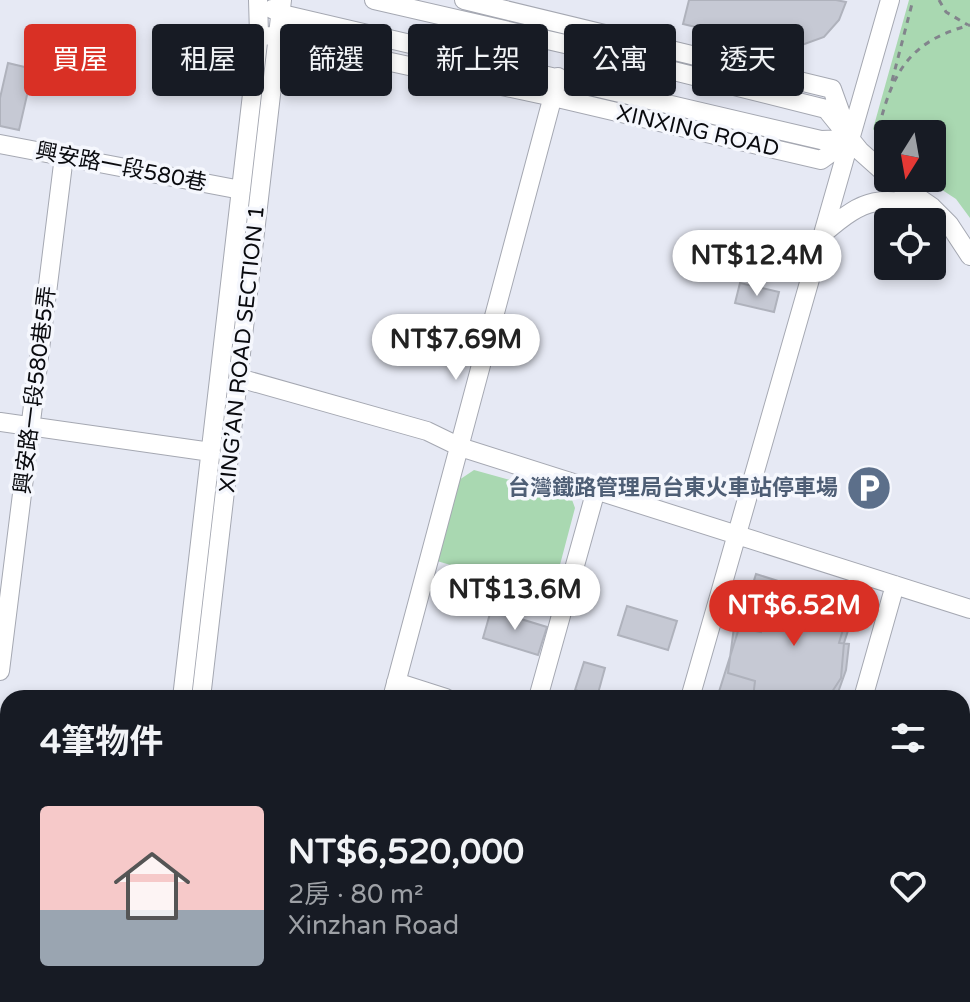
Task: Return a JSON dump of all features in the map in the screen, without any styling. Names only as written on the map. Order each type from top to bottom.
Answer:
[{"type":"street","name":"XINXING ROAD","points":[[257,0],[821,140],[850,139]]},
{"type":"street","name":"XING’AN ROAD SECTION 1","points":[[257,0],[258,24]]},
{"type":"street","points":[[374,0],[564,34]]},
{"type":"street","points":[[464,0],[564,34]]},
{"type":"street","points":[[692,690],[890,0]]},
{"type":"street","name":"XING’AN ROAD SECTION 1","points":[[202,690],[282,7]]},
{"type":"street","name":"XINXING ROAD","points":[[264,35],[553,97],[821,160],[850,139]]},
{"type":"street","points":[[676,66],[826,109],[874,165]]},
{"type":"street","points":[[394,690],[558,77]]},
{"type":"street","name":"XING’AN ROAD SECTION 1","points":[[183,690],[252,96]]},
{"type":"street","name":"興安路一段580巷","points":[[0,144],[241,190]]},
{"type":"street","name":"興安路一段580巷5弄","points":[[0,671],[64,156]]},
{"type":"street","points":[[910,192],[949,224],[970,256]]},
{"type":"street","points":[[824,233],[844,216],[872,201],[895,200],[932,207]]},
{"type":"street","points":[[239,378],[427,431],[460,447],[970,609]]},
{"type":"street","points":[[0,422],[211,452]]},
{"type":"street","points":[[540,690],[596,490]]},
{"type":"street","points":[[865,690],[895,585]]},
{"type":"path","points":[[881,120],[913,0]]},
{"type":"path","points":[[939,0],[946,12],[969,25]]},
{"type":"path","points":[[891,85],[905,61],[929,42],[969,25]]},
{"type":"green space","points":[[909,0],[970,0],[970,218],[956,199],[945,192],[946,120],[876,120]]},
{"type":"green space","points":[[474,470],[571,497],[575,508],[552,595],[437,561],[459,480]]},
{"type":"building","points":[[689,0],[846,2],[839,20],[824,37],[804,44],[804,24],[683,24]]},
{"type":"building","points":[[8,63],[24,67],[24,96],[27,96],[19,130],[0,126],[0,98]]},
{"type":"building","points":[[740,283],[779,292],[774,312],[735,303]]},
{"type":"building","points":[[756,574],[856,606],[844,643],[841,678],[833,690],[720,690]]},
{"type":"building","points":[[773,586],[850,606],[839,643],[849,644],[846,670],[839,690],[754,690],[755,681],[728,673],[734,627],[761,632]]},
{"type":"building","points":[[627,606],[677,621],[668,650],[618,635]]},
{"type":"building","points":[[491,610],[547,627],[538,655],[483,638]]},
{"type":"building","points":[[584,662],[605,668],[599,690],[575,690]]},
{"type":"place","name":"台灣鐵路管理局台東火車站停車場","points":[[869,488]]}]
